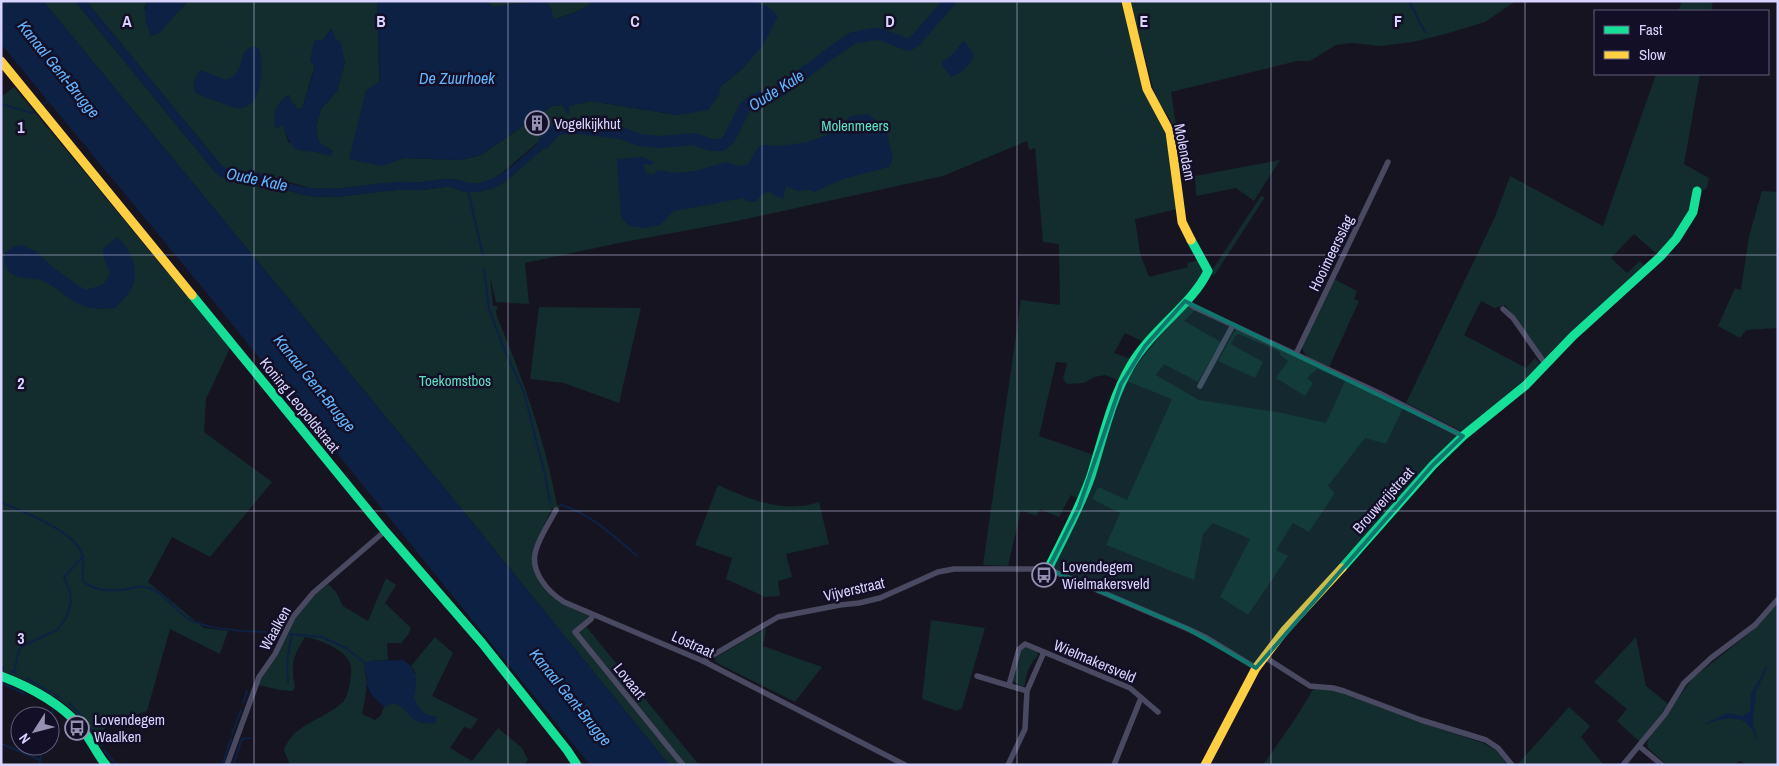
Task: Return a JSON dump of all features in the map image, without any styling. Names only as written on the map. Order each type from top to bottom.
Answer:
[{"type":"street","name":"Molendam","points":[[1126,1],[1149,94],[1164,118],[1170,132],[1183,226],[1208,271],[1204,280],[1185,301]]},
{"type":"street","name":"Koning Leopoldstraat","points":[[1,62],[385,532],[482,643],[577,765]]},
{"type":"street","name":"Hooimeersslag","points":[[1296,354],[1388,162]]},
{"type":"street","name":"Brouwerijstraat","points":[[1205,765],[1263,656],[1285,630],[1434,465],[1464,436],[1546,365],[1573,336],[1660,257],[1676,239],[1693,212],[1697,191]]},
{"type":"street","points":[[1256,668],[1188,629],[1048,569],[1079,507],[1091,477],[1105,427],[1121,384],[1131,365],[1145,346],[1185,301],[1233,326],[1379,393],[1464,436]]},
{"type":"street","points":[[1503,308],[1508,311],[1546,365]]},
{"type":"street","points":[[1200,386],[1233,326]]},
{"type":"street","name":"Lostraat","points":[[556,510],[536,550],[535,566],[543,582],[557,597],[593,615],[703,661],[905,765]]},
{"type":"street","name":"Waalken","points":[[227,765],[257,682],[275,654],[293,617],[313,593],[385,532]]},
{"type":"street","name":"Vijverstraat","points":[[703,661],[778,618],[880,598],[938,572],[954,569],[1048,569]]},
{"type":"street","points":[[1623,765],[1671,704],[1684,683],[1711,658],[1755,625],[1778,599]]},
{"type":"street","name":"Lovaart","points":[[593,615],[591,619],[574,632],[683,765]]},
{"type":"street","points":[[1009,685],[1019,649],[1023,645],[1025,644],[1044,652]]},
{"type":"street","name":"Wielmakersveld","points":[[1008,765],[1025,730],[1027,691],[1044,652],[1130,688],[1158,712]]},
{"type":"street","points":[[1263,656],[1310,686],[1344,690],[1422,720],[1486,740],[1498,748],[1512,765]]},
{"type":"street","points":[[1,676],[42,696],[70,715],[81,727],[106,765]]},
{"type":"street","points":[[977,676],[1027,691]]},
{"type":"street","points":[[1114,765],[1141,698]]},
{"type":"street","points":[[1639,746],[1662,765]]},
{"type":"highlighted area","points":[[1185,301],[1463,436],[1433,465],[1256,668],[1188,629],[1048,569],[1079,507],[1121,384],[1145,346]]},
{"type":"green space","name":"Toekomstbos","points":[[43,1],[75,1],[215,172],[309,196],[335,197],[444,187],[451,187],[465,192],[494,188],[507,180],[535,155],[554,131],[502,173],[491,180],[478,184],[444,179],[335,189],[310,188],[254,172],[225,169],[86,1],[147,1],[144,9],[181,9],[187,1],[377,1],[382,166],[404,158],[461,160],[481,155],[552,106],[563,105],[568,115],[569,106],[591,101],[677,115],[720,87],[743,68],[749,1],[1123,1],[1144,86],[1167,132],[1178,209],[1135,219],[1140,253],[1149,277],[1188,267],[1187,263],[1200,260],[1204,266],[1203,276],[1144,342],[1125,333],[1114,353],[1131,359],[1118,380],[1105,375],[1094,377],[1084,383],[1067,384],[1063,379],[1067,363],[1056,362],[1039,436],[1094,455],[1079,499],[1071,495],[1059,517],[1040,509],[1036,516],[1021,510],[1008,566],[983,565],[1021,300],[1060,305],[1059,244],[1043,242],[1035,148],[1029,150],[1027,141],[943,176],[737,221],[525,263],[529,304],[496,302],[490,277],[493,306],[498,306],[496,312],[498,319],[532,410],[546,457],[557,505],[560,506],[558,510],[552,508],[536,543],[538,573],[557,597],[593,615],[585,625],[699,765],[669,765],[451,496]],"holes":[[[331,29],[345,62],[337,91],[321,109],[316,126],[318,140],[322,145],[333,151],[331,155],[311,151],[288,142],[283,123],[275,127],[276,112],[279,105],[289,95],[297,108],[302,109],[322,42]],[[880,31],[904,40],[912,40],[903,49],[878,37],[854,42],[828,58],[782,94],[779,88],[833,46],[852,35]]]},
{"type":"green space","points":[[486,1],[590,1],[590,4],[576,12],[553,20],[551,9],[521,3],[493,7]]},
{"type":"green space","points":[[1130,1],[1516,1],[1485,22],[1445,34],[1413,42],[1380,46],[1351,43],[1336,45],[1310,61],[1297,61],[1171,92],[1183,171],[1179,172],[1171,121],[1157,99],[1153,88]]},
{"type":"green space","points":[[1682,1],[1713,1],[1711,10],[1678,10]]},
{"type":"green space","points":[[1656,75],[1700,75],[1684,164],[1709,178],[1707,188],[1700,192],[1675,237],[1658,255],[1634,234],[1611,258],[1627,273],[1640,261],[1646,267],[1547,359],[1544,359],[1505,305],[1495,308],[1481,301],[1464,335],[1526,368],[1535,358],[1542,365],[1463,432],[1406,403],[1495,217],[1510,176],[1603,226]]},
{"type":"green space","points":[[14,87],[230,348],[206,399],[204,432],[272,482],[210,557],[172,537],[148,582],[204,628],[228,631],[220,654],[170,629],[147,711],[108,724],[96,741],[77,715],[63,702],[37,686],[1,671],[1,97]]},
{"type":"green space","points":[[1280,160],[1254,201],[1236,188],[1196,196],[1195,176]]},
{"type":"green space","points":[[1762,191],[1778,192],[1778,328],[1746,330],[1740,338],[1718,326],[1735,288],[1741,290],[1749,236]]},
{"type":"green space","points":[[1261,196],[1265,197],[1214,276],[1211,272]]},
{"type":"green space","points":[[1334,279],[1357,291],[1354,299],[1359,301],[1329,367],[1308,357],[1302,346]]},
{"type":"green space","points":[[1186,305],[1195,310],[1184,321],[1221,342],[1198,382],[1164,364],[1156,375],[1199,400],[1282,413],[1326,423],[1345,381],[1317,369],[1307,378],[1313,383],[1305,396],[1276,378],[1288,361],[1279,354],[1280,352],[1239,334],[1235,336],[1231,344],[1263,362],[1255,378],[1218,361],[1237,329],[1403,408],[1386,444],[1365,438],[1328,486],[1335,493],[1309,532],[1293,523],[1276,550],[1288,556],[1248,615],[1220,597],[1250,539],[1213,523],[1203,534],[1194,580],[1106,545],[1120,513],[1092,499],[1098,487],[1127,500],[1172,399],[1126,381],[1146,353]]},
{"type":"green space","points":[[539,307],[641,308],[619,403],[564,383],[530,379]]},
{"type":"green space","points":[[718,485],[747,497],[778,506],[802,506],[819,502],[829,544],[786,554],[792,577],[778,581],[780,596],[765,597],[726,579],[732,558],[695,545]]},
{"type":"green space","points":[[386,578],[396,585],[385,603],[411,628],[401,643],[387,643],[388,660],[370,661],[364,668],[366,685],[362,714],[375,720],[381,715],[389,692],[416,673],[411,666],[435,637],[453,653],[432,696],[478,719],[471,729],[464,727],[450,748],[472,761],[498,728],[522,748],[528,760],[524,765],[290,765],[284,750],[288,741],[301,728],[334,709],[345,699],[351,677],[350,663],[343,653],[337,649],[324,642],[305,637],[297,650],[294,661],[295,688],[292,691],[258,685],[297,614],[308,601],[328,584],[336,592],[343,606],[368,621]]},
{"type":"green space","points":[[1778,603],[1778,765],[1748,765],[1740,761],[1734,765],[1667,765],[1648,748],[1649,738],[1693,678],[1752,631]]},
{"type":"green space","points":[[931,620],[985,628],[962,708],[957,711],[922,699]]},
{"type":"green space","points":[[766,628],[763,646],[822,667],[795,702],[715,661],[716,657]]},
{"type":"green space","points":[[1636,637],[1646,686],[1668,704],[1640,742],[1617,721],[1627,709],[1594,682]]},
{"type":"green space","points":[[1025,647],[1037,652],[1038,656],[1030,665],[1025,685],[1022,687],[1013,681],[1022,650]]},
{"type":"green space","points":[[1314,688],[1336,690],[1422,723],[1483,743],[1496,750],[1508,765],[1263,765]]},
{"type":"green space","points":[[1569,707],[1590,726],[1581,737],[1604,765],[1517,765]]},
{"type":"water","name":"Kanaal Gent-Brugge","points":[[1,1],[43,1],[451,496],[669,765],[590,765],[210,297],[1,44]]},
{"type":"water","points":[[75,1],[86,1],[221,165],[228,169],[253,172],[297,185],[322,189],[441,179],[476,183],[489,180],[506,171],[555,130],[549,144],[507,180],[494,188],[479,192],[465,192],[451,187],[444,187],[335,197],[309,196],[252,181],[221,177]]},
{"type":"water","points":[[147,1],[187,1],[161,32],[151,36],[146,19]]},
{"type":"water","name":"De Zuurhoek","points":[[377,1],[486,1],[493,7],[540,2],[547,3],[554,20],[576,12],[590,4],[590,1],[749,1],[767,6],[778,16],[764,44],[743,68],[720,87],[719,95],[708,110],[677,115],[591,101],[569,106],[568,116],[563,105],[552,106],[481,155],[461,160],[404,158],[382,166],[349,159],[366,91],[380,81]]},
{"type":"water","points":[[332,28],[335,38],[341,43],[345,62],[337,91],[321,109],[316,126],[318,140],[322,145],[333,151],[331,156],[295,148],[287,136],[283,124],[278,129],[275,127],[275,117],[278,105],[289,95],[297,108],[302,109],[315,68],[310,60],[314,42],[318,39],[322,41]]},
{"type":"water","points":[[963,41],[974,55],[966,68],[959,74],[951,77],[942,65],[942,62],[954,53]]},
{"type":"water","points":[[254,46],[259,49],[261,74],[258,92],[249,105],[242,108],[233,107],[206,98],[194,91],[195,80],[201,70],[226,80],[237,72],[244,53]]},
{"type":"water","name":"Molenmeers","points":[[868,114],[886,129],[893,159],[889,167],[843,179],[814,192],[810,190],[798,191],[786,186],[783,199],[770,191],[762,194],[756,202],[746,201],[744,198],[674,211],[660,225],[644,228],[629,226],[621,217],[617,159],[642,157],[654,162],[651,165],[643,164],[646,173],[653,175],[658,170],[677,173],[695,171],[727,162],[738,166],[748,165],[754,153],[761,145],[780,146],[808,142],[832,133],[851,116]]},
{"type":"water","points":[[117,237],[132,257],[135,277],[131,290],[115,308],[96,309],[84,306],[41,280],[12,274],[5,265],[5,253],[13,247],[22,245],[37,252],[54,268],[85,290],[100,285],[108,278],[110,273],[104,259],[103,249]]},
{"type":"water","points":[[403,660],[412,668],[416,676],[414,698],[418,706],[428,715],[437,717],[435,723],[414,720],[404,709],[394,703],[384,707],[371,694],[367,685],[365,663],[370,661]]},
{"type":"water","points":[[1767,665],[1756,692],[1753,722],[1758,743],[1751,728],[1741,720],[1723,719],[1705,725],[1727,713],[1742,716],[1750,711],[1751,694]]},
{"type":"waterway","name":"Oude Kale","points":[[544,143],[555,130],[569,127],[621,133],[640,140],[660,142],[694,139],[711,145],[722,145],[729,139],[745,107],[754,100],[780,91],[853,38],[874,34],[883,35],[908,45],[914,42],[950,1]]},
{"type":"waterway","points":[[1409,1],[1425,32]]},
{"type":"waterway","points":[[44,104],[49,100]]},
{"type":"waterway","points":[[1,104],[34,112]]},
{"type":"waterway","points":[[468,190],[483,256]]},
{"type":"waterway","points":[[484,269],[489,309],[524,393],[550,502]]},
{"type":"waterway","points":[[1,502],[47,523],[69,538],[82,554],[83,581],[91,586],[110,590],[146,587],[156,591],[186,617],[206,626],[231,630],[280,633]]},
{"type":"waterway","points":[[561,505],[592,520],[611,533],[637,556]]},
{"type":"waterway","points":[[14,672],[19,650],[22,646],[57,630],[66,618],[71,602],[70,592],[64,577],[83,557]]},
{"type":"waterway","points":[[289,634],[322,637],[346,648],[365,663]]},
{"type":"waterway","points":[[288,682],[287,658],[292,635]]},
{"type":"waterway","points":[[11,671],[16,673]]},
{"type":"waterway","points":[[26,678],[61,698]]},
{"type":"waterway","points":[[1,683],[25,694]]},
{"type":"waterway","points":[[243,703],[247,691]]},
{"type":"waterway","points":[[69,703],[84,719],[102,746]]},
{"type":"waterway","points":[[232,734],[241,710]]},
{"type":"waterway","points":[[233,765],[242,739],[250,738]]},
{"type":"waterway","points":[[223,763],[231,739]]},
{"type":"waterway","points":[[2,744],[40,760]]},
{"type":"waterway","points":[[104,750],[117,765]]},
{"type":"waterway","points":[[39,765],[41,756]]},
{"type":"traffic: fast","points":[[1342,568],[1433,465],[1463,436],[1526,385],[1573,336],[1660,257],[1676,239],[1693,212],[1697,191]]},
{"type":"traffic: fast","points":[[1048,569],[1087,488],[1113,405],[1124,378],[1139,352],[1192,295],[1208,271],[1191,240]]},
{"type":"traffic: fast","points":[[192,295],[385,531],[482,643],[577,765]]},
{"type":"traffic: fast","points":[[1,676],[33,690],[72,717],[87,735],[106,765]]},
{"type":"traffic: slow","points":[[1126,1],[1147,89],[1170,132],[1182,222],[1191,240]]},
{"type":"traffic: slow","points":[[1,61],[192,295]]},
{"type":"traffic: slow","points":[[1205,765],[1256,668],[1285,630],[1342,568]]},
{"type":"place","name":"Vogelkijkhut","points":[[537,123]]},
{"type":"place","name":"Lovendegem Wielmakersveld","points":[[1044,575]]},
{"type":"place","name":"Lovendegem Waalken","points":[[77,728]]}]
